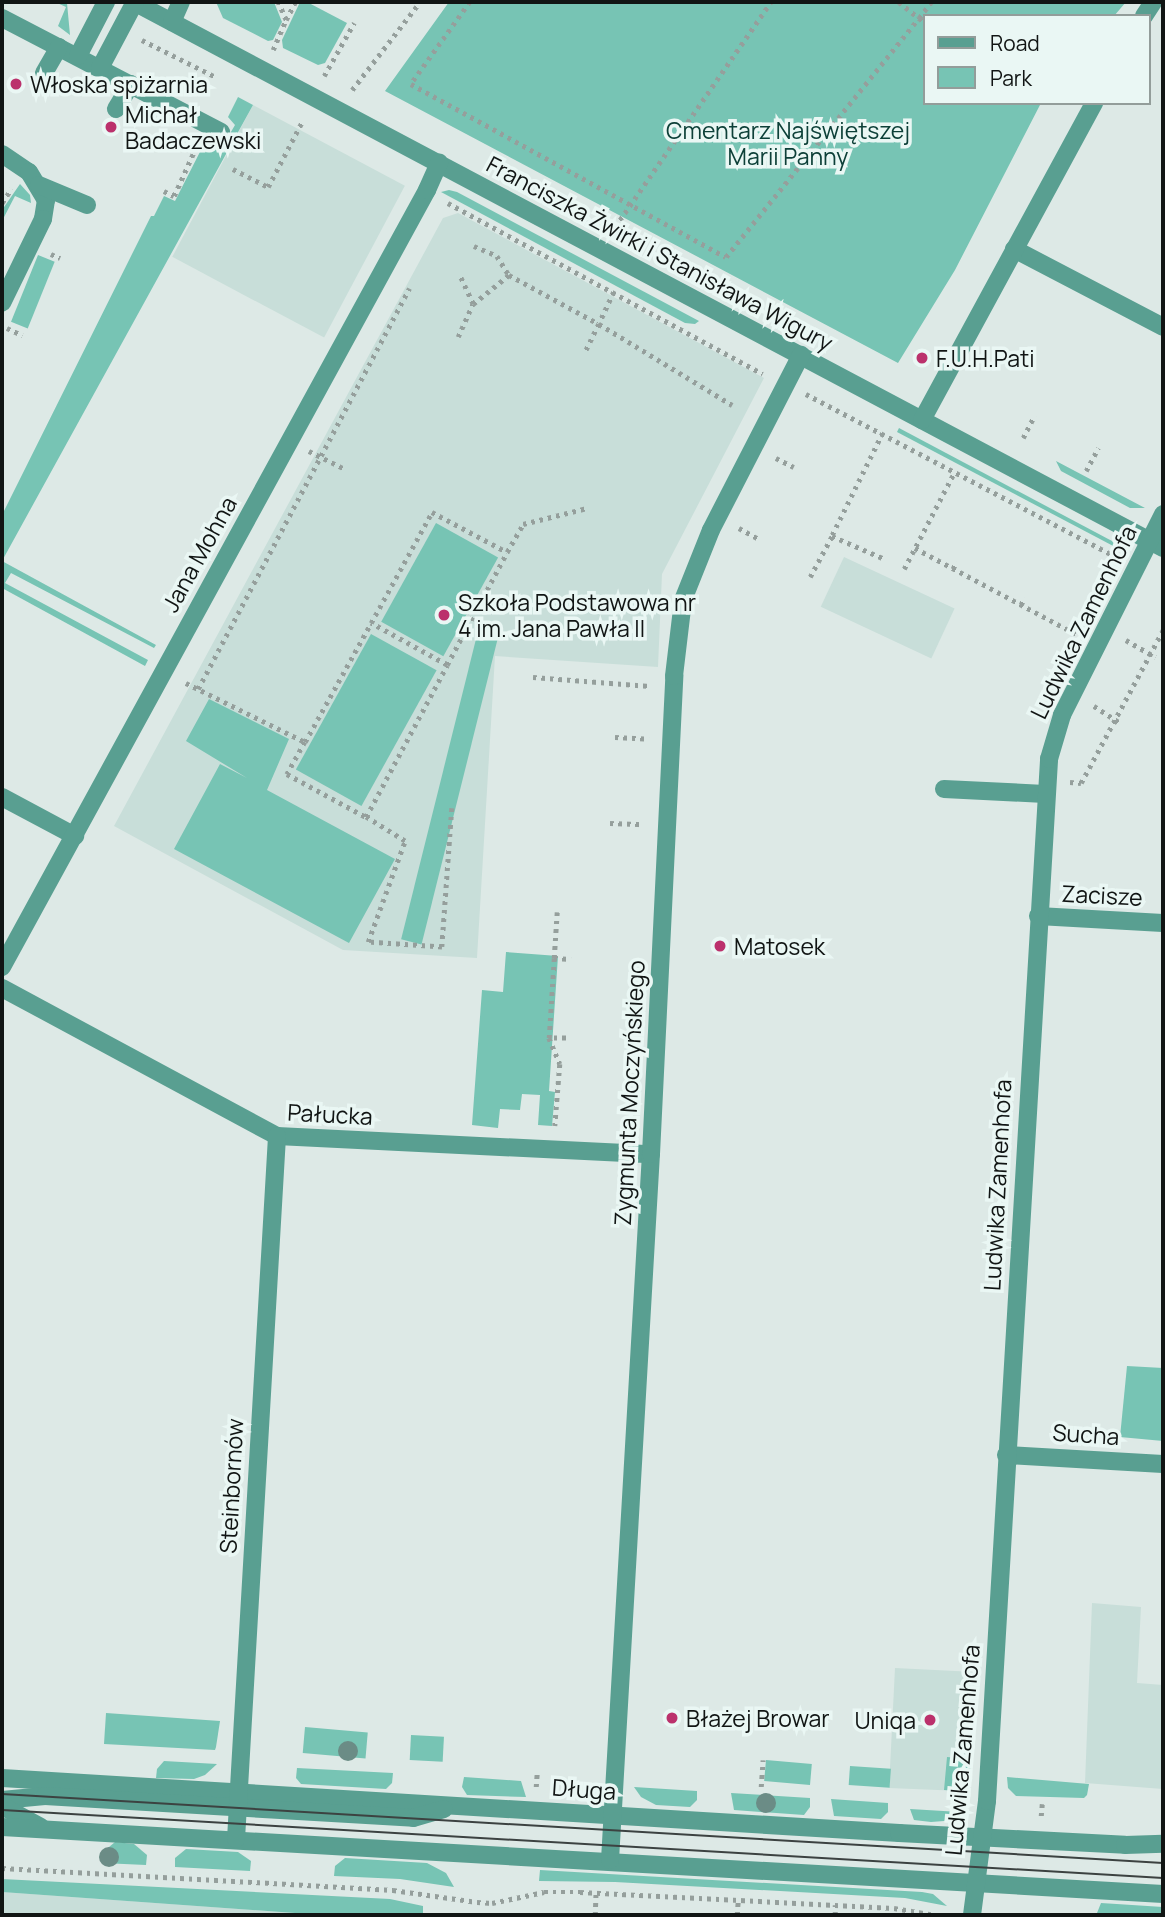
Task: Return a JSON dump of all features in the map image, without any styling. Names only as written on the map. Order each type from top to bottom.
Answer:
[{"type":"street","points":[[78,56],[106,2]]},
{"type":"street","points":[[100,68],[134,2]]},
{"type":"street","name":"Franciszka Żwirki i Stanisława Wigury","points":[[134,2],[1156,544]]},
{"type":"street","points":[[172,22],[181,2]]},
{"type":"street","points":[[2,18],[221,132]]},
{"type":"street","points":[[44,73],[59,47]]},
{"type":"street","points":[[116,109],[131,84]]},
{"type":"street","points":[[922,420],[1093,105]]},
{"type":"street","points":[[2,154],[29,172],[46,200],[43,219],[2,303]]},
{"type":"street","name":"Jana Mohna","points":[[2,967],[439,163]]},
{"type":"street","points":[[39,185],[87,205]]},
{"type":"street","points":[[1013,249],[1163,327]]},
{"type":"street","name":"Zygmunta Moczyńskiego","points":[[610,1860],[651,1154],[674,676],[683,600],[711,530],[801,355]]},
{"type":"street","name":"Ludwika Zamenhofa","points":[[972,1915],[987,1801],[1046,787],[1053,740],[1062,715],[1135,567],[1156,544],[1163,514]]},
{"type":"street","points":[[944,789],[1046,787]]},
{"type":"street","points":[[2,797],[75,836]]},
{"type":"street","name":"Zacisze","points":[[1038,916],[1163,923]]},
{"type":"street","name":"Pałucka","points":[[2,988],[277,1136],[651,1154]]},
{"type":"street","name":"Steinbornów","points":[[236,1839],[277,1136]]},
{"type":"street","name":"Sucha","points":[[1006,1455],[1163,1464]]},
{"type":"street","name":"Długa","points":[[2,1778],[237,1800],[458,1806],[982,1837],[1163,1844]]},
{"type":"street","points":[[2,1800],[45,1796],[237,1800]]},
{"type":"street","points":[[2,1806],[51,1830]]},
{"type":"street","points":[[2,1827],[1163,1894]]},
{"type":"path","points":[[278,2],[286,20]]},
{"type":"path","points":[[273,50],[295,2]]},
{"type":"path","points":[[352,90],[420,2]]},
{"type":"path","points":[[470,2],[411,84],[726,257],[931,2]]},
{"type":"path","points":[[615,227],[771,2]]},
{"type":"path","points":[[898,2],[923,21]]},
{"type":"path","points":[[324,76],[354,23]]},
{"type":"path","points":[[121,29],[223,80]]},
{"type":"path","points":[[291,116],[314,128]]},
{"type":"path","points":[[233,169],[268,187],[302,122]]},
{"type":"path","points":[[426,190],[787,385],[1135,567]]},
{"type":"path","points":[[474,246],[496,256],[509,275],[599,324],[732,405]]},
{"type":"path","points":[[459,274],[473,304]]},
{"type":"path","points":[[458,337],[473,304],[509,275]]},
{"type":"path","points":[[198,689],[410,288]]},
{"type":"path","points":[[586,351],[614,292]]},
{"type":"path","points":[[2,325],[22,335]]},
{"type":"path","points":[[1023,438],[1034,416]]},
{"type":"path","points":[[810,577],[883,433]]},
{"type":"path","points":[[312,438],[305,450],[345,469]]},
{"type":"path","points":[[1086,471],[1098,448]]},
{"type":"path","points":[[904,569],[955,471]]},
{"type":"path","points":[[366,817],[523,524],[587,508]]},
{"type":"path","points":[[452,808],[442,947],[368,942],[405,841],[287,774],[432,512],[507,552]]},
{"type":"path","points":[[832,536],[885,559]]},
{"type":"path","points":[[915,548],[1079,636],[1085,625]]},
{"type":"path","points":[[953,569],[956,562]]},
{"type":"path","points":[[1021,605],[1024,598]]},
{"type":"path","points":[[371,623],[447,664]]},
{"type":"path","points":[[1046,787],[1082,783],[1163,630]]},
{"type":"path","points":[[533,677],[661,687]]},
{"type":"path","points":[[180,680],[305,742]]},
{"type":"path","points":[[615,737],[657,739]]},
{"type":"path","points":[[610,823],[650,824]]},
{"type":"path","points":[[554,1135],[560,1063],[549,1038],[557,912]]},
{"type":"path","points":[[554,958],[571,959]]},
{"type":"path","points":[[549,1038],[566,1038]]},
{"type":"path","points":[[761,1787],[763,1760]]},
{"type":"path","points":[[2,1868],[393,1890],[492,1903],[544,1892],[596,1892],[917,1910],[935,1915]]},
{"type":"path","points":[[594,1915],[596,1892]]},
{"type":"path","points":[[737,1915],[738,1900]]},
{"type":"path","points":[[835,1905],[835,1915]]},
{"type":"shaded area","points":[[253,105],[405,186],[324,338],[172,257]]},
{"type":"shaded area","name":"Szkoła Podstawowa nr 4 im. Jana Pawła II","points":[[458,213],[764,378],[662,574],[658,667],[495,656],[477,958],[343,950],[114,826],[443,218]]},
{"type":"shaded area","points":[[844,557],[955,609],[931,658],[821,607]]},
{"type":"shaded area","points":[[1092,1603],[1141,1607],[1137,1683],[1163,1685],[1163,1789],[1085,1783]]},
{"type":"shaded area","points":[[895,1668],[975,1672],[970,1781],[962,1791],[889,1788]]},
{"type":"shaded area","points":[[2,1892],[324,1915],[2,1915]]},
{"type":"green space","points":[[55,2],[67,3],[70,35],[58,26],[66,7]]},
{"type":"green space","points":[[216,2],[274,2],[282,22],[273,40],[268,41],[223,18]]},
{"type":"green space","points":[[300,2],[307,2],[347,23],[325,63],[318,65],[283,48],[282,40]]},
{"type":"green space","name":"Cmentarz Najświętszej Marii Panny","points":[[449,2],[1126,2],[1116,14],[923,14],[923,105],[1040,105],[955,270],[898,363],[385,91]]},
{"type":"green space","points":[[238,97],[253,105],[2,561],[2,515],[151,216],[154,216],[164,196],[175,201],[205,142],[221,149],[235,125],[228,117]]},
{"type":"green space","points":[[20,184],[30,195],[31,203],[15,196],[2,221],[2,210]]},
{"type":"green space","points":[[449,190],[699,321],[695,324],[685,323],[441,192]]},
{"type":"green space","points":[[38,255],[55,262],[28,329],[11,322]]},
{"type":"green space","points":[[899,428],[1112,541],[1117,548],[897,432]]},
{"type":"green space","points":[[1056,461],[1145,508],[1130,508],[1061,471]]},
{"type":"green space","points":[[436,523],[498,557],[443,656],[381,622]]},
{"type":"green space","points":[[2,561],[156,645],[154,648],[11,573],[5,583],[148,660],[145,666],[2,588]]},
{"type":"green space","points":[[480,623],[500,628],[422,944],[401,939]]},
{"type":"green space","points":[[371,634],[437,670],[361,806],[296,770]]},
{"type":"green space","points":[[209,699],[289,739],[267,790],[395,859],[349,943],[174,849],[220,764],[247,778],[186,741]]},
{"type":"green space","points":[[506,952],[558,956],[549,1091],[555,1092],[552,1126],[538,1125],[540,1095],[522,1094],[520,1110],[500,1109],[498,1128],[472,1125],[482,990],[503,992]]},
{"type":"green space","points":[[1127,1366],[1163,1368],[1163,1441],[1120,1437]]},
{"type":"green space","points":[[106,1713],[220,1721],[216,1747],[215,1750],[104,1744]]},
{"type":"green space","points":[[305,1727],[368,1732],[365,1758],[303,1753]]},
{"type":"green space","points":[[411,1735],[444,1737],[443,1762],[410,1760]]},
{"type":"green space","points":[[947,1757],[971,1759],[970,1781],[962,1791],[944,1790]]},
{"type":"green space","points":[[766,1760],[812,1764],[810,1785],[764,1781]]},
{"type":"green space","points":[[164,1761],[217,1764],[205,1775],[194,1779],[156,1778],[157,1769]]},
{"type":"green space","points":[[850,1766],[891,1769],[890,1788],[849,1785]]},
{"type":"green space","points":[[297,1768],[393,1773],[392,1783],[386,1789],[301,1784],[296,1778]]},
{"type":"green space","points":[[464,1777],[521,1781],[526,1797],[467,1795],[462,1787]]},
{"type":"green space","points":[[1007,1777],[1089,1784],[1084,1798],[1016,1796],[1008,1788]]},
{"type":"green space","points":[[634,1787],[697,1791],[697,1800],[690,1807],[656,1805],[641,1797]]},
{"type":"green space","points":[[731,1793],[810,1798],[810,1807],[804,1815],[734,1810]]},
{"type":"green space","points":[[831,1799],[888,1803],[888,1812],[881,1819],[834,1816]]},
{"type":"green space","points":[[910,1809],[960,1812],[944,1821],[931,1822],[914,1820]]},
{"type":"green space","points":[[115,1842],[134,1844],[147,1855],[146,1865],[102,1863],[102,1853]]},
{"type":"green space","points":[[186,1849],[238,1852],[251,1861],[250,1871],[175,1867],[175,1858]]},
{"type":"green space","points":[[345,1858],[427,1863],[446,1873],[454,1887],[400,1879],[334,1876],[335,1866]]},
{"type":"green space","points":[[540,1870],[922,1892],[933,1894],[947,1906],[905,1898],[615,1882],[539,1881]]},
{"type":"green space","points":[[2,1879],[390,1899],[423,1906],[423,1915],[322,1915],[2,1892]]},
{"type":"green space","points":[[1101,1903],[1163,1907],[1163,1915],[1097,1913]]},
{"type":"tram line","points":[[2,1794],[1163,1863]]},
{"type":"tram line","points":[[2,1810],[1163,1878]]},
{"type":"place","name":"Włoska spiżarnia","points":[[16,84]]},
{"type":"place","name":"Michał Badaczewski","points":[[111,127]]},
{"type":"place","name":"F.U.H.Pati","points":[[922,358]]},
{"type":"place","name":"Szkoła Podstawowa nr 4 im. Jana Pawła II","points":[[444,615]]},
{"type":"place","name":"Matosek","points":[[720,946]]},
{"type":"place","name":"Błażej Browar","points":[[672,1718]]},
{"type":"place","name":"Uniqa","points":[[930,1720]]}]
